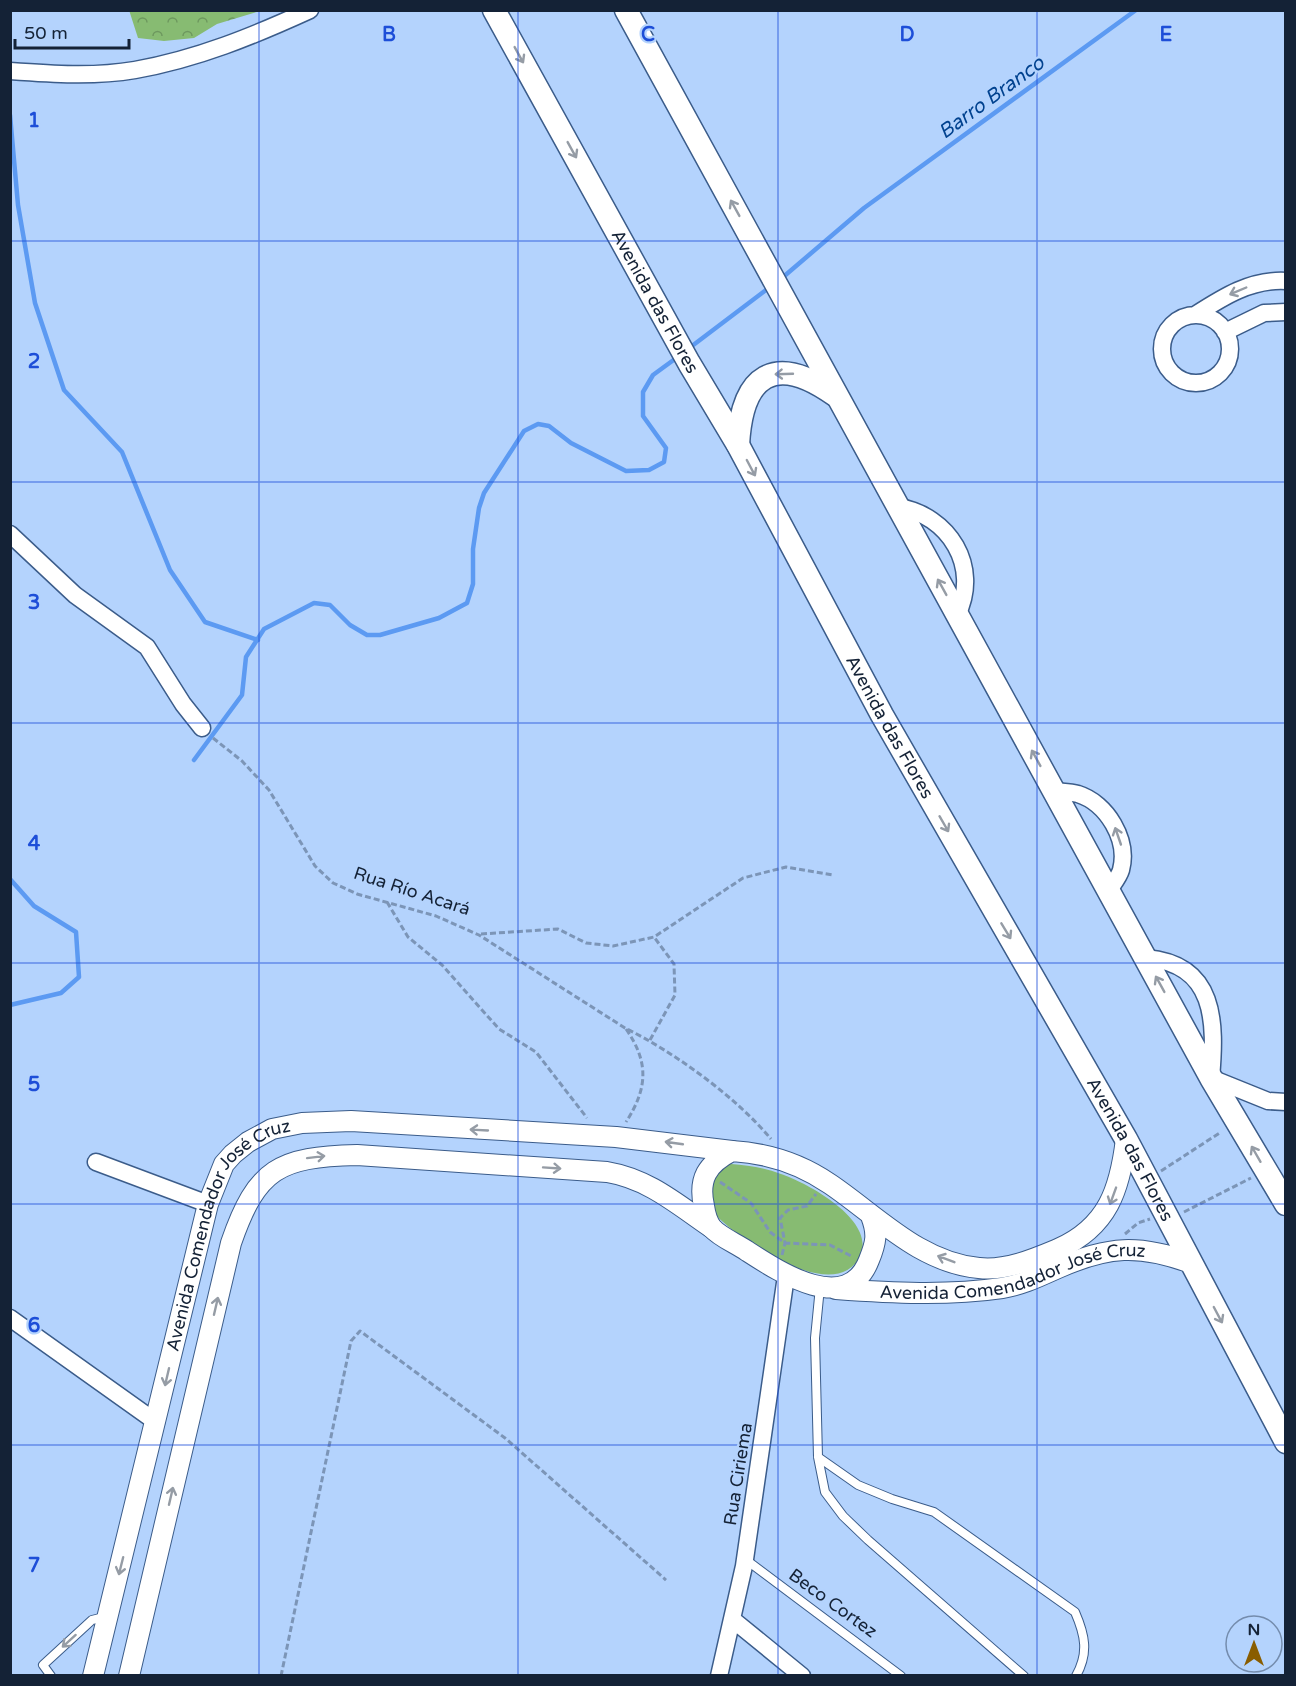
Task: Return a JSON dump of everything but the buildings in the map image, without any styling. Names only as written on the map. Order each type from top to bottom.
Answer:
[{"type":"main road","name":"Avenida das Flores","points":[[494,10],[738,445],[882,715],[1126,1139],[1286,1442]]},
{"type":"main road","points":[[626,10],[1211,1078],[1286,1204]]},
{"type":"main road","points":[[738,445],[743,404],[749,391],[767,377],[780,373],[796,374],[822,385],[836,396]]},
{"type":"street","points":[[10,71],[56,74],[134,70],[247,39],[310,10]]},
{"type":"street","points":[[1195,315],[1245,287],[1261,282],[1286,281]]},
{"type":"street","points":[[1226,332],[1264,313],[1286,312]]},
{"type":"street","points":[[1195,315],[1213,319],[1226,332],[1230,352],[1222,371],[1204,382],[1183,381],[1167,368],[1161,348],[1168,328],[1185,316],[1195,315]]},
{"type":"street","points":[[898,507],[916,510],[928,516],[955,545],[965,580],[963,604],[957,615]]},
{"type":"street","points":[[10,534],[75,595],[147,647],[183,704],[202,728]]},
{"type":"street","points":[[1054,791],[1088,799],[1113,823],[1120,842],[1122,862],[1121,872],[1109,890]]},
{"type":"street","points":[[1146,958],[1168,960],[1179,966],[1203,993],[1214,1029],[1211,1078],[1268,1101],[1286,1102]]},
{"type":"street","name":"Avenida Comendador José Cruz","points":[[93,1676],[208,1204],[224,1164],[240,1148],[272,1130],[302,1123],[351,1121],[609,1137],[777,1158],[828,1182],[871,1216],[912,1243],[963,1265],[994,1268],[1017,1264],[1062,1247],[1097,1221],[1110,1205],[1114,1194],[1126,1139]]},
{"type":"street","points":[[712,1228],[702,1192],[705,1172],[718,1159],[732,1151]]},
{"type":"street","name":"Avenida Comendador José Cruz","points":[[129,1676],[231,1243],[241,1214],[253,1192],[271,1174],[294,1160],[319,1156],[357,1155],[624,1174],[662,1192],[782,1274],[826,1288],[901,1294],[1004,1287],[1026,1282],[1101,1251],[1119,1249],[1160,1253],[1191,1263]]},
{"type":"street","points":[[96,1162],[208,1204]]},
{"type":"street","points":[[826,1288],[851,1282],[862,1273],[868,1264],[877,1241],[877,1230],[871,1216]]},
{"type":"street","name":"Rua Ciriema","points":[[719,1676],[744,1558],[782,1274]]},
{"type":"street","points":[[10,1318],[156,1422]]},
{"type":"street","points":[[732,1619],[802,1676]]},
{"type":"lane","points":[[826,1288],[815,1338],[818,1457],[825,1492],[843,1516],[1024,1676]]},
{"type":"lane","points":[[818,1457],[858,1485],[892,1499],[934,1512],[1075,1612],[1082,1629],[1085,1650],[1084,1662],[1076,1676]]},
{"type":"lane","name":"Beco Cortez","points":[[744,1558],[901,1676]]},
{"type":"lane","points":[[51,1676],[43,1665],[92,1620],[108,1616]]},
{"type":"path","name":"Rua Río Acará","points":[[227,749],[268,790],[325,877],[345,890],[436,916],[479,934],[624,1028],[650,1040],[740,1106],[772,1141]]},
{"type":"path","points":[[479,934],[558,929],[586,943],[613,946],[654,937],[742,878],[786,867],[832,875]]},
{"type":"path","points":[[387,902],[408,937],[442,966],[499,1029],[536,1052],[609,1137]]},
{"type":"path","points":[[650,1040],[675,995],[674,964],[654,937]]},
{"type":"path","name":"Rua Río Acará","points":[[609,1137],[639,1095],[644,1073],[642,1056],[624,1028]]},
{"type":"path","points":[[1147,1180],[1237,1122]]},
{"type":"path","points":[[1119,1249],[1125,1233],[1138,1223],[1148,1219],[1168,1220],[1266,1170]]},
{"type":"path","points":[[705,1172],[751,1203],[770,1232],[784,1243],[830,1245],[868,1264]]},
{"type":"path","points":[[782,1274],[784,1243],[780,1218],[788,1210],[807,1206],[828,1182]]},
{"type":"path","points":[[281,1676],[351,1341],[360,1331],[505,1438],[666,1580]]},
{"type":"green space","points":[[129,10],[260,11],[217,24],[194,38],[164,41],[138,38]]},
{"type":"green space","points":[[725,1165],[756,1167],[781,1174],[808,1186],[839,1206],[860,1232],[863,1246],[858,1260],[844,1272],[826,1274],[805,1270],[782,1261],[739,1235],[711,1210],[710,1177]]},
{"type":"waterway","name":"Barro Branco","points":[[782,278],[864,208],[1136,10]]},
{"type":"waterway","points":[[10,115],[18,205],[35,303],[64,390],[122,452],[170,570],[205,622],[258,640]]},
{"type":"waterway","points":[[688,349],[770,287]]},
{"type":"waterway","points":[[194,760],[242,695],[246,657],[264,629],[314,603],[330,605],[350,625],[367,635],[380,635],[439,618],[467,603],[473,584],[473,549],[479,508],[484,493],[524,431],[538,424],[549,426],[571,443],[626,471],[649,470],[664,462],[666,448],[643,416],[643,392],[653,375],[679,356]]},
{"type":"waterway","name":"Barro Branco","points":[[10,879],[34,906],[76,932],[79,977],[61,993],[10,1005]]}]
